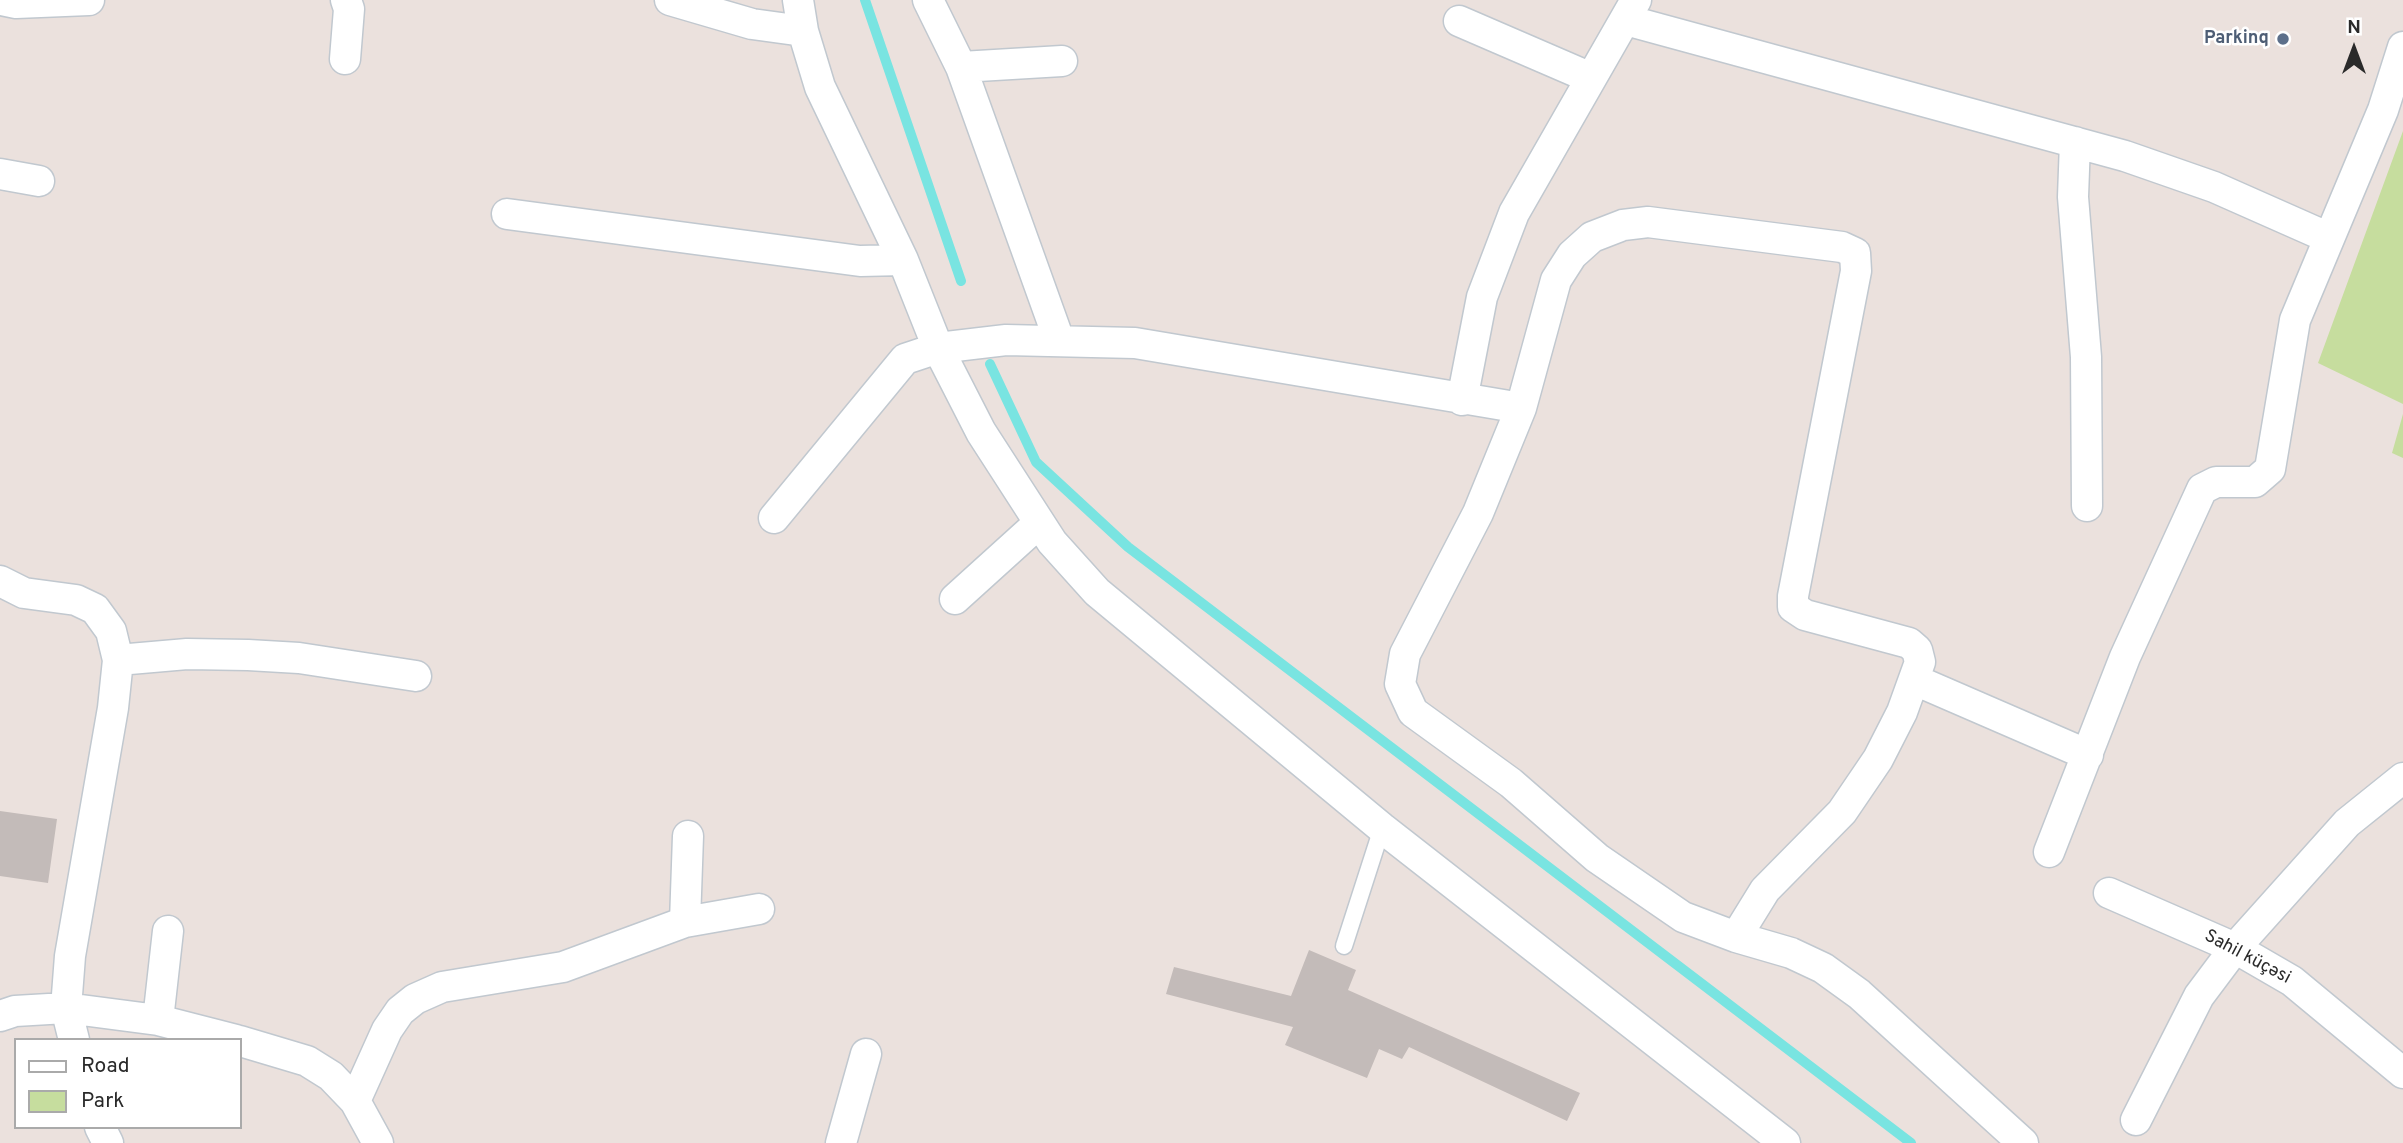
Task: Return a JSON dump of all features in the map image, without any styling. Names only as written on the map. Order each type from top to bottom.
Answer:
[{"type":"street","points":[[1,0],[16,3],[89,0]]},
{"type":"street","points":[[345,59],[349,9],[346,0]]},
{"type":"street","points":[[670,0],[752,24],[803,31]]},
{"type":"street","points":[[797,0],[803,31],[820,87],[903,260],[938,348],[981,432],[1052,542],[1097,592],[1382,828],[1785,1143]]},
{"type":"street","points":[[928,0],[961,67],[1059,340]]},
{"type":"street","points":[[1462,400],[1482,297],[1514,213],[1631,10],[2075,142],[2214,187],[2328,237]]},
{"type":"street","points":[[1459,21],[1591,78]]},
{"type":"street","points":[[2049,852],[2125,657],[2202,489],[2216,482],[2255,482],[2270,469],[2295,320],[2383,110],[2403,47]]},
{"type":"street","points":[[961,67],[1062,61]]},
{"type":"street","points":[[2075,142],[2073,197],[2086,357],[2087,506]]},
{"type":"street","points":[[0,174],[39,181]]},
{"type":"street","points":[[507,214],[860,261],[903,260]]},
{"type":"street","points":[[1736,937],[1765,890],[1842,812],[1878,760],[1915,680],[1920,662],[1917,650],[1909,643],[1805,615],[1793,607],[1856,271],[1854,253],[1842,247],[1648,222],[1623,225],[1592,237],[1572,255],[1556,280],[1521,408],[1478,513],[1405,654],[1400,684],[1413,712],[1511,783],[1597,858],[1683,917],[1736,937],[1791,953],[1823,968],[1859,994],[2023,1143]]},
{"type":"street","points":[[774,518],[905,359],[938,348],[1006,340],[1135,343],[1521,408]]},
{"type":"street","points":[[955,599],[1039,523]]},
{"type":"street","points":[[0,581],[24,593],[76,600],[95,609],[111,631],[118,660],[113,708],[70,956],[66,1008],[74,1038]]},
{"type":"street","points":[[118,660],[187,654],[248,655],[299,658],[416,676]]},
{"type":"street","points":[[1915,680],[2088,755]]},
{"type":"street","points":[[2136,1120],[2199,996],[2235,948],[2347,822],[2398,790]]},
{"type":"street","points":[[685,922],[688,836]]},
{"type":"street","name":"Sahil küçəsi","points":[[2109,893],[2235,948],[2292,981],[2403,1073]]},
{"type":"street","points":[[355,1101],[387,1030],[400,1011],[415,999],[442,987],[563,967],[685,922],[759,909]]},
{"type":"street","points":[[158,1020],[168,930]]},
{"type":"street","points":[[0,1016],[15,1011],[66,1008],[158,1020],[230,1038]]},
{"type":"street","points":[[242,1041],[307,1061],[331,1076],[355,1101],[378,1143]]},
{"type":"street","points":[[842,1143],[866,1054]]},
{"type":"lane","points":[[1344,946],[1382,828]]},
{"type":"green space","points":[[2403,131],[2403,404],[2318,363]]},
{"type":"green space","points":[[2403,414],[2403,458],[2392,453]]},
{"type":"building","points":[[0,811],[57,819],[48,883],[0,876]]},
{"type":"building","points":[[1309,950],[1356,970],[1348,990],[1580,1093],[1567,1121],[1409,1047],[1402,1059],[1379,1049],[1367,1078],[1285,1045],[1293,1027],[1166,994],[1174,967],[1291,996]]},
{"type":"waterway","points":[[865,0],[961,281]]},
{"type":"waterway","points":[[990,364],[1036,462],[1128,547],[1911,1143]]},
{"type":"place","name":"Parkinq","points":[[2283,39]]}]
